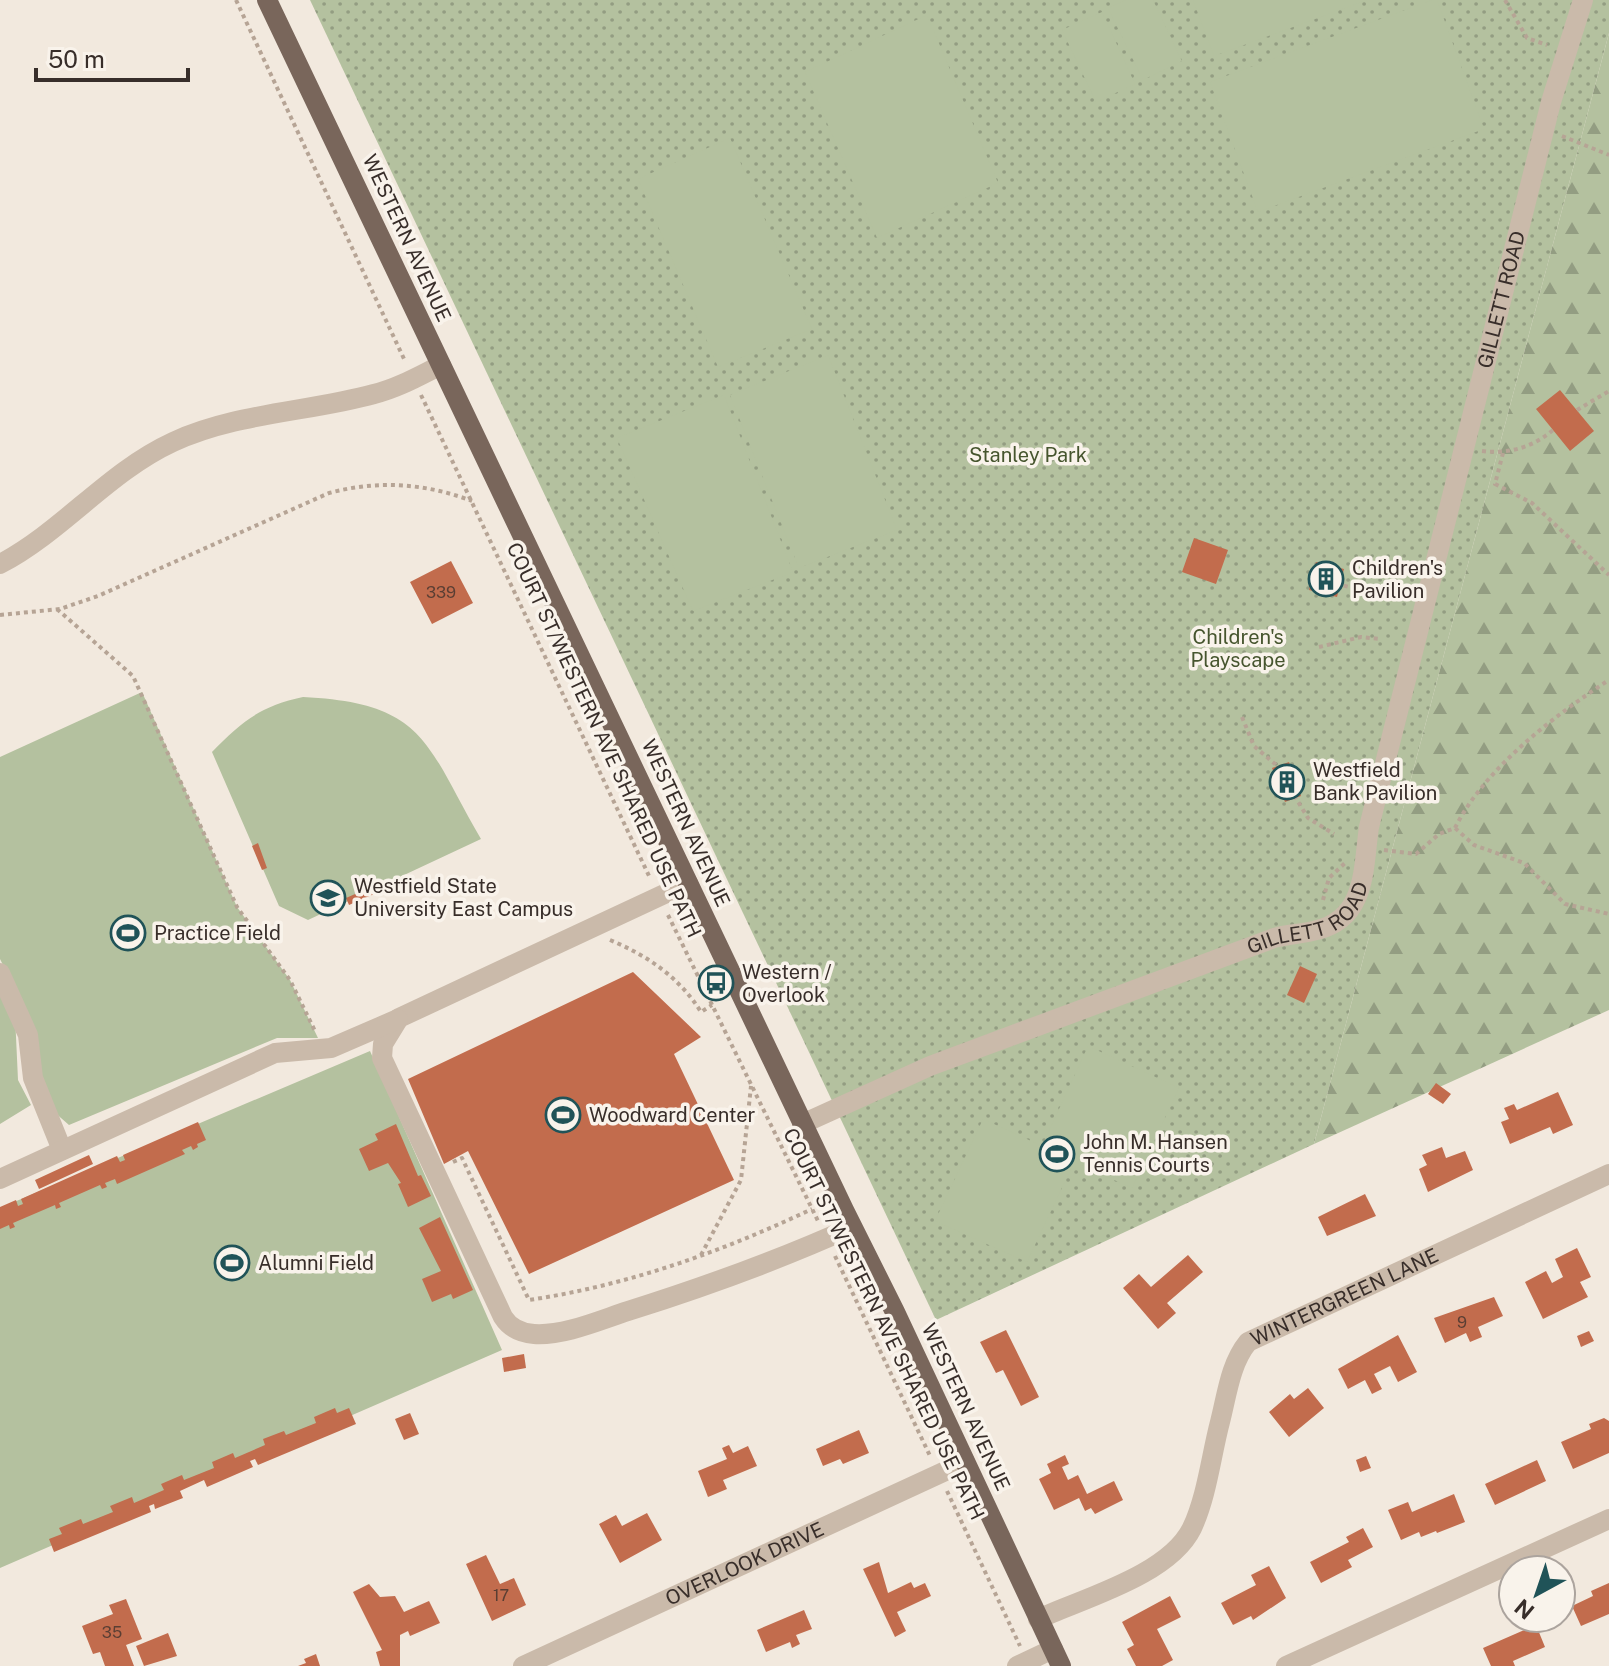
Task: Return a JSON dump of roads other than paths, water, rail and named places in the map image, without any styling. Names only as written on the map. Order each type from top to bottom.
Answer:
[{"type":"main road","name":"WESTERN AVENUE","points":[[267,0],[1057,1658]]},
{"type":"street","name":"GILLETT ROAD","points":[[802,1124],[930,1066],[1274,938],[1327,927],[1345,915],[1358,897],[1369,827],[1544,130],[1583,0]]},
{"type":"street","points":[[0,564],[32,544],[122,473],[175,441],[222,426],[373,394],[441,365]]},
{"type":"street","points":[[0,1179],[275,1053],[331,1048],[688,883]]},
{"type":"street","points":[[0,973],[28,1035],[33,1078],[62,1150]]},
{"type":"street","points":[[399,1018],[383,1044],[382,1058],[503,1317],[508,1325],[522,1333],[538,1334],[606,1318],[710,1285],[852,1227]]},
{"type":"street","name":"WINTERGREEN LANE","points":[[1038,1619],[1146,1571],[1169,1558],[1182,1544],[1195,1519],[1234,1369],[1248,1342],[1609,1174]]},
{"type":"street","name":"OVERLOOK DRIVE","points":[[523,1666],[965,1462]]},
{"type":"street","points":[[1286,1666],[1609,1519]]},
{"type":"street","points":[[1022,1664],[1057,1658]]},
{"type":"place","name":"Children's Pavilion","points":[[1326,579]]},
{"type":"place","name":"Westfield Bank Pavilion","points":[[1287,782]]},
{"type":"place","name":"Westfield State University East Campus","points":[[328,898]]},
{"type":"place","name":"Practice Field","points":[[128,933]]},
{"type":"place","name":"Western / Overlook","points":[[716,983]]},
{"type":"place","name":"Woodward Center","points":[[563,1115]]},
{"type":"place","name":"John M. Hansen Tennis Courts","points":[[1057,1154]]},
{"type":"place","name":"Alumni Field","points":[[232,1263]]},
{"type":"park label","name":"Stanley Park","points":[[1028,455]]},
{"type":"park label","name":"Children's Playscape","points":[[1238,648]]}]
